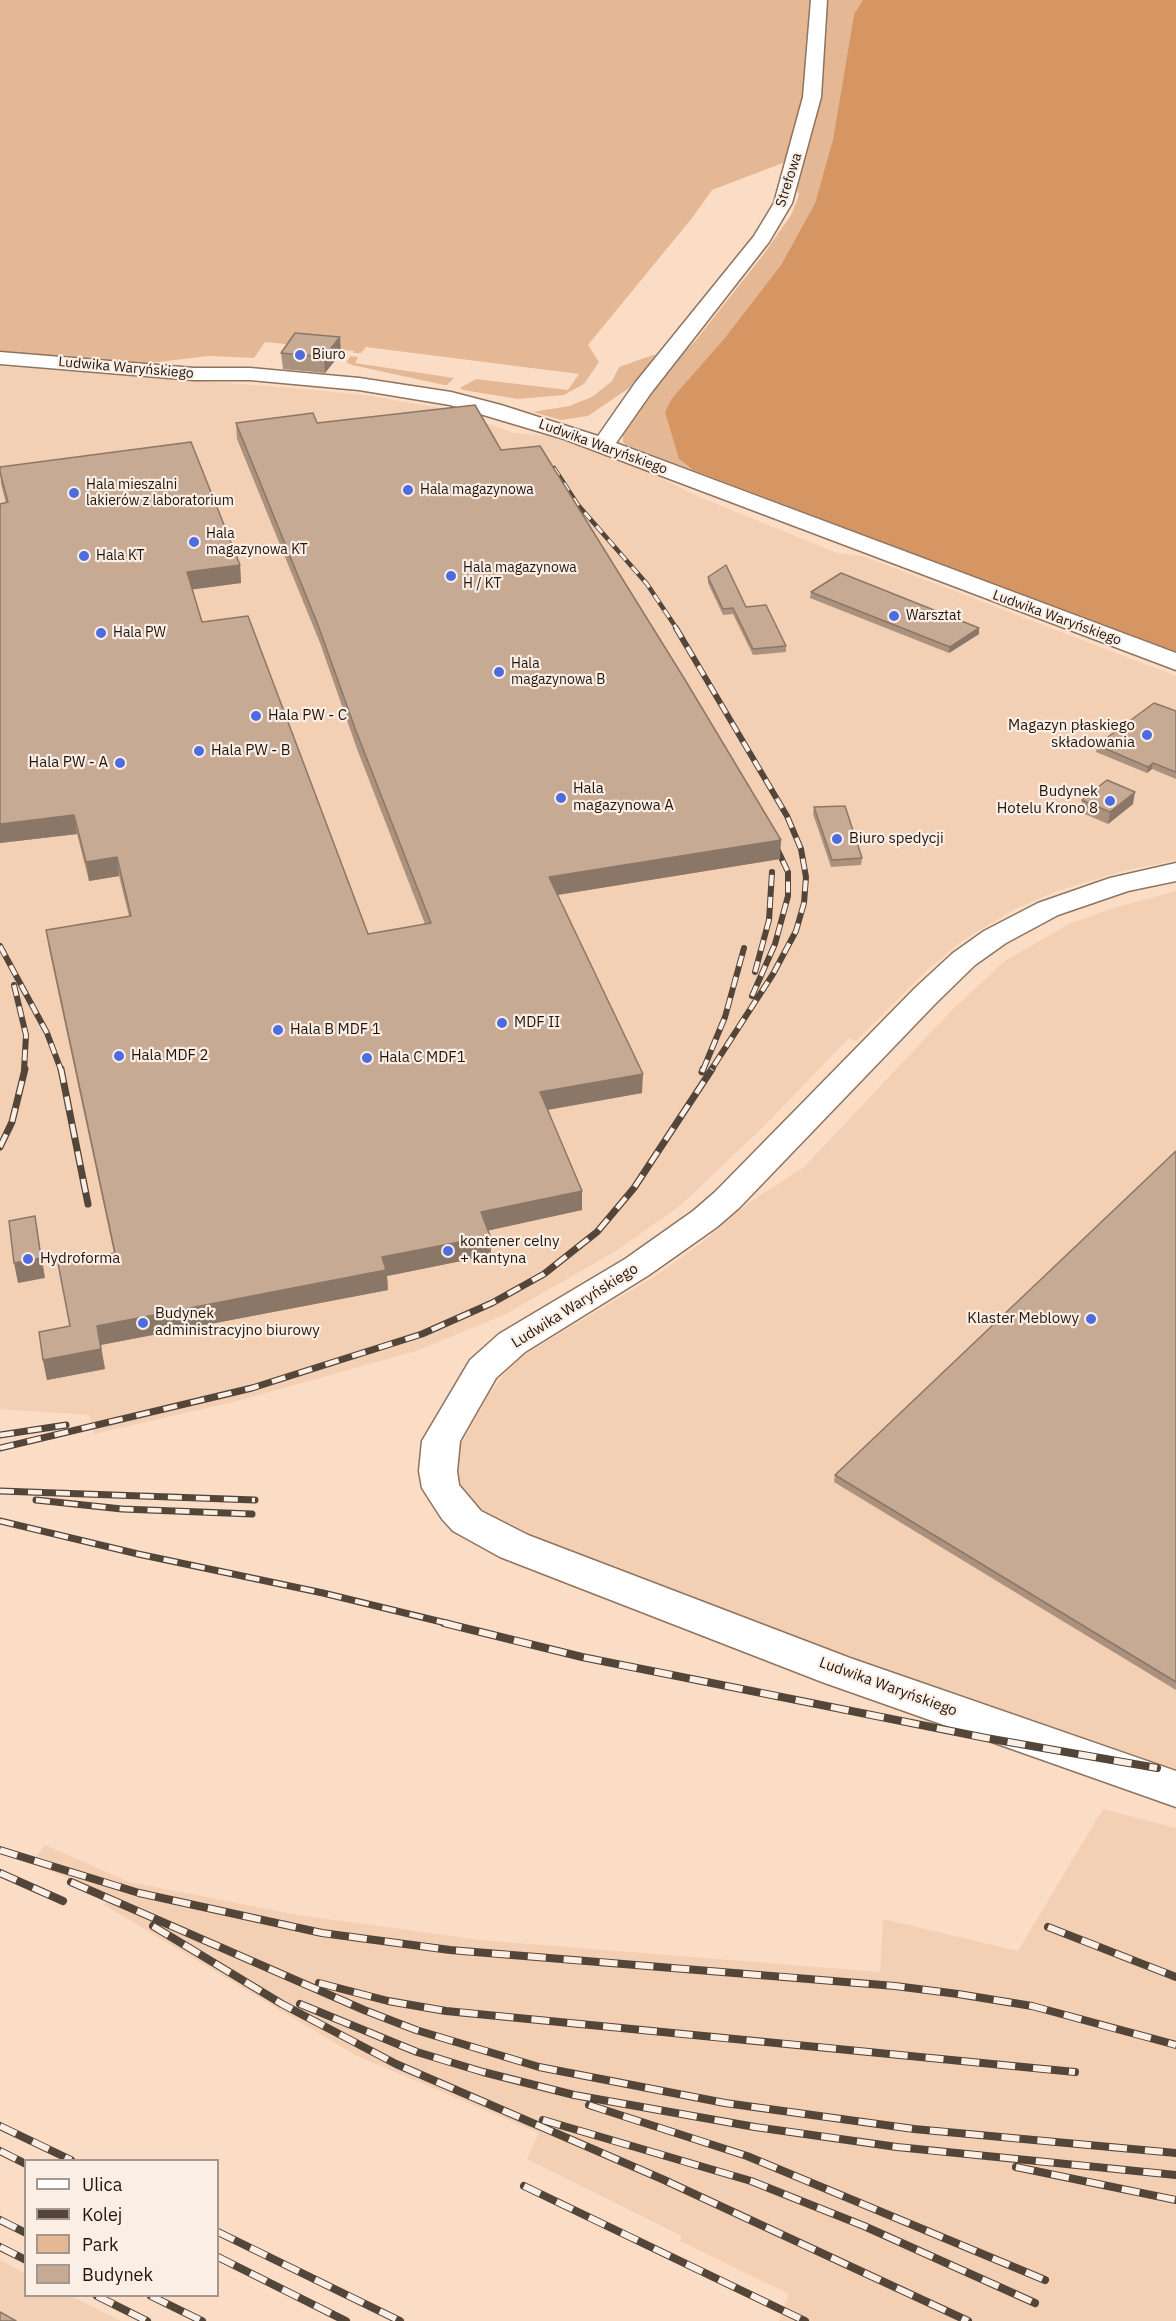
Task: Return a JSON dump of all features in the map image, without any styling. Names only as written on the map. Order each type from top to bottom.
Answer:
[{"type":"street","name":"Strefowa","points":[[603,445],[643,388],[762,238],[783,203],[812,97],[819,0]]},
{"type":"street","name":"Ludwika Waryńskiego","points":[[0,358],[147,369],[200,368],[442,397],[603,445],[1176,662]]},
{"type":"street","name":"Strefowa","points":[[572,434],[643,388]]},
{"type":"street","name":"Ludwika Waryńskiego","points":[[1176,872],[1120,884],[1048,909],[1007,930],[964,959],[926,995],[727,1200],[705,1219],[637,1268],[512,1342],[483,1369],[441,1441],[438,1472],[441,1488],[455,1509],[467,1521],[514,1546],[836,1670],[1176,1789]]},
{"type":"shaded area","points":[[863,0],[1176,0],[1176,653],[693,470],[679,459],[665,412],[672,398],[723,340],[781,265],[815,203],[833,139],[854,14]]},
{"type":"shaded area","points":[[0,366],[364,395],[446,409],[514,433],[550,436],[655,475],[697,496],[837,553],[863,556],[1176,676],[1176,860],[1123,871],[1057,891],[1017,908],[963,940],[927,970],[856,1041],[849,1038],[763,1127],[681,1205],[616,1251],[504,1315],[416,1351],[237,1401],[94,1434],[89,1415],[0,1409]]},
{"type":"shaded area","points":[[1176,891],[1176,1775],[1010,1720],[494,1525],[453,1485],[459,1448],[489,1394],[519,1358],[652,1278],[700,1244],[750,1202],[804,1167],[955,1007],[1005,961],[1069,924],[1110,909]]},
{"type":"shaded area","points":[[1103,1809],[1176,1828],[1176,2321],[779,2321],[789,2294],[680,2241],[682,2236],[527,2159],[539,2133],[357,2056],[104,1905],[111,1896],[31,1863],[45,1845],[129,1882],[298,1915],[480,1940],[880,1972],[883,1919],[1018,1951]]},
{"type":"shaded area","points":[[0,2260],[24,2272],[24,2297],[73,2297],[121,2321],[0,2321]]},
{"type":"green space","points":[[0,0],[813,0],[805,97],[788,161],[712,190],[692,218],[588,345],[599,362],[584,384],[564,395],[518,399],[460,388],[476,379],[568,390],[579,374],[366,347],[361,353],[353,353],[354,351],[265,342],[254,358],[209,356],[141,364],[0,352]]},
{"type":"green space","points":[[827,0],[863,0],[854,14],[833,139],[815,203],[781,265],[723,340],[672,398],[679,459],[693,470],[626,445],[623,442],[623,435],[663,374],[696,340],[763,255],[791,215],[799,195],[797,190],[821,98]]},
{"type":"green space","points":[[658,355],[629,388],[588,416],[561,420],[533,412],[569,406],[592,397],[612,381],[619,367]]},
{"type":"green space","points":[[351,356],[358,357],[355,363],[454,378],[444,385],[352,365],[346,362]]},
{"type":"building","points":[[295,333],[340,337],[324,357],[281,353]]},
{"type":"building","points":[[475,405],[501,450],[540,446],[781,840],[549,877],[643,1074],[540,1092],[582,1191],[481,1212],[490,1236],[382,1257],[386,1270],[97,1326],[101,1349],[43,1360],[39,1332],[70,1326],[58,1263],[115,1253],[46,930],[131,916],[117,857],[86,862],[74,815],[0,824],[0,504],[8,502],[0,467],[191,442],[240,565],[187,572],[202,622],[248,616],[368,934],[431,923],[356,731],[318,625],[236,423],[313,413],[317,423]]},
{"type":"building","points":[[726,565],[746,607],[766,605],[786,646],[753,649],[733,608],[723,609],[708,577]]},
{"type":"building","name":"Warsztat","points":[[841,573],[979,628],[950,647],[811,592]]},
{"type":"building","name":"Magazyn płaskiego składowania","points":[[1154,703],[1176,711],[1176,772],[1153,763],[1148,767],[1097,745]]},
{"type":"building","points":[[1107,780],[1135,792],[1110,812],[1082,800]]},
{"type":"building","name":"Biuro spedycji","points":[[845,806],[862,858],[832,860],[814,807]]},
{"type":"building","name":"Klaster Meblowy","points":[[1176,1151],[1176,1682],[835,1475]]},
{"type":"building","points":[[35,1216],[41,1258],[14,1263],[9,1221]]},
{"type":"building","points":[[0,2312],[16,2321],[0,2321]]},
{"type":"railway","points":[[554,468],[578,505],[647,584],[677,629]]},
{"type":"railway","points":[[676,628],[787,816],[801,849],[806,877],[804,903],[796,931],[773,974],[711,1070]]},
{"type":"railway","points":[[752,996],[775,944],[788,896],[788,872],[772,838]]},
{"type":"railway","points":[[755,972],[769,920],[772,872]]},
{"type":"railway","points":[[0,946],[47,1033],[61,1070]]},
{"type":"railway","points":[[703,1070],[725,1017],[744,948]]},
{"type":"railway","points":[[14,985],[26,1035],[24,1070]]},
{"type":"railway","points":[[0,1147],[12,1122],[25,1069]]},
{"type":"railway","points":[[61,1069],[88,1204]]},
{"type":"railway","points":[[0,1448],[252,1388],[422,1334],[492,1303],[544,1274],[597,1232],[634,1188],[712,1069]]},
{"type":"railway","points":[[0,1435],[66,1425]]},
{"type":"railway","points":[[0,1491],[255,1500]]},
{"type":"railway","points":[[36,1500],[122,1509],[252,1514]]},
{"type":"railway","points":[[0,1521],[138,1554],[323,1593],[450,1624]]},
{"type":"railway","points":[[444,1623],[582,1657],[986,1738],[1157,1768]]},
{"type":"railway","points":[[0,1850],[139,1893],[322,1933],[450,1950],[895,1986],[958,1994],[1032,2006],[1176,2045]]},
{"type":"railway","points":[[0,1873],[63,1901]]},
{"type":"railway","points":[[71,1882],[364,2010],[416,2030],[539,2067],[725,2103],[914,2129],[1176,2153]]},
{"type":"railway","points":[[153,1926],[282,2004],[396,2064],[662,2179],[968,2321]]},
{"type":"railway","points":[[1048,1927],[1176,1977]]},
{"type":"railway","points":[[319,1983],[388,2001],[446,2011],[1075,2072]]},
{"type":"railway","points":[[300,2004],[417,2052],[483,2072],[574,2095],[755,2127],[897,2147],[1176,2175]]},
{"type":"railway","points":[[589,2105],[747,2156],[1045,2280]]},
{"type":"railway","points":[[543,2120],[751,2181],[864,2226],[1035,2303]]},
{"type":"railway","points":[[0,2126],[69,2159]]},
{"type":"railway","points":[[0,2151],[24,2163]]},
{"type":"railway","points":[[1016,2167],[1176,2200]]},
{"type":"railway","points":[[524,2186],[805,2321]]},
{"type":"railway","points":[[0,2220],[24,2232]]},
{"type":"railway","points":[[219,2232],[400,2321]]},
{"type":"railway","points":[[0,2247],[24,2259]]},
{"type":"railway","points":[[219,2258],[346,2321]]},
{"type":"railway","points":[[99,2297],[147,2321]]},
{"type":"railway","points":[[153,2297],[202,2321]]},
{"type":"place","name":"Biuro","points":[[300,355]]},
{"type":"place","name":"Hala magazynowa","points":[[408,490]]},
{"type":"place","name":"Hala mieszalni lakierów z laboratorium","points":[[74,493]]},
{"type":"place","name":"Hala magazynowa KT","points":[[194,542]]},
{"type":"place","name":"Hala KT","points":[[84,556]]},
{"type":"place","name":"Hala magazynowa H / KT","points":[[451,576]]},
{"type":"place","name":"Warsztat","points":[[894,616]]},
{"type":"place","name":"Hala PW","points":[[101,633]]},
{"type":"place","name":"Hala magazynowa B","points":[[499,672]]},
{"type":"place","name":"Hala PW - C","points":[[256,716]]},
{"type":"place","name":"Magazyn płaskiego składowania","points":[[1147,735]]},
{"type":"place","name":"Hala PW - B","points":[[199,751]]},
{"type":"place","name":"Hala PW - A","points":[[120,763]]},
{"type":"place","name":"Hala magazynowa A","points":[[561,798]]},
{"type":"place","name":"Budynek Hotelu Krono 8","points":[[1110,801]]},
{"type":"place","name":"Biuro spedycji","points":[[837,839]]},
{"type":"place","name":"MDF II","points":[[502,1023]]},
{"type":"place","name":"Hala B MDF 1","points":[[278,1030]]},
{"type":"place","name":"Hala MDF 2","points":[[119,1056]]},
{"type":"place","name":"Hala C MDF1","points":[[367,1058]]},
{"type":"place","name":"kontener celny + kantyna","points":[[448,1251]]},
{"type":"place","name":"Hydroforma","points":[[28,1259]]},
{"type":"place","name":"Klaster Meblowy","points":[[1091,1319]]},
{"type":"place","name":"Budynek administracyjno biurowy","points":[[143,1323]]}]
